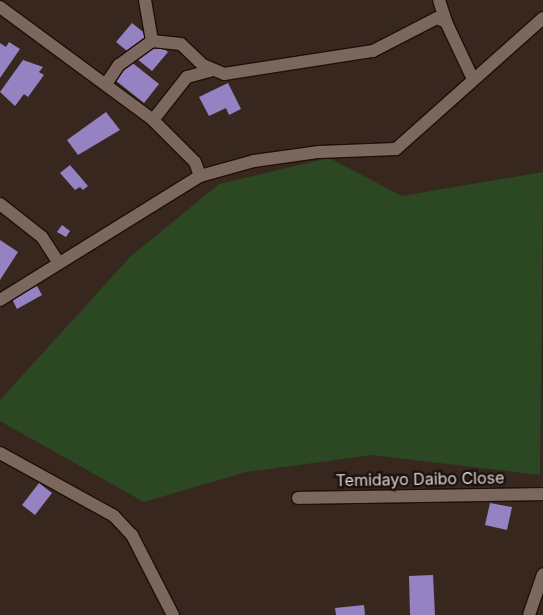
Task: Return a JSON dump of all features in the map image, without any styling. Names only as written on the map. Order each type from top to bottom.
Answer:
[{"type":"street","points":[[145,0],[152,41]]},
{"type":"street","points":[[439,0],[446,22],[473,79]]},
{"type":"street","points":[[0,7],[153,120],[195,162],[200,176]]},
{"type":"street","points":[[0,300],[58,262],[200,176],[254,161],[319,152],[396,149],[543,18]]},
{"type":"street","points":[[153,120],[187,78],[213,70],[238,72],[373,51],[429,19],[446,22]]},
{"type":"street","points":[[106,84],[119,65],[152,41],[181,44],[213,70]]},
{"type":"street","points":[[0,204],[42,237],[58,262]]},
{"type":"street","points":[[0,453],[114,516],[132,536],[173,615]]},
{"type":"street","name":"Temidayo Daibo Close","points":[[298,498],[543,494]]},
{"type":"street","points":[[529,615],[543,574]]},
{"type":"green space","points":[[329,158],[402,196],[543,172],[540,475],[373,455],[246,472],[144,502],[0,421],[0,400],[130,257],[219,184]]},
{"type":"building","points":[[132,23],[168,52],[152,71],[116,42]]},
{"type":"building","points":[[9,42],[20,49],[0,78],[0,43],[6,47]]},
{"type":"building","points":[[23,60],[43,67],[39,72],[44,75],[28,97],[24,94],[15,106],[0,92]]},
{"type":"building","points":[[130,61],[159,84],[144,103],[115,80]]},
{"type":"building","points":[[228,83],[241,109],[229,115],[226,108],[209,116],[199,97]]},
{"type":"building","points":[[106,112],[120,130],[78,155],[67,140]]},
{"type":"building","points":[[70,165],[88,186],[83,190],[80,187],[75,190],[60,173]]},
{"type":"building","points":[[62,225],[70,231],[66,237],[57,232]]},
{"type":"building","points":[[0,240],[18,252],[0,280]]},
{"type":"building","points":[[37,286],[42,295],[17,309],[12,299]]},
{"type":"building","points":[[39,483],[52,493],[35,515],[22,505]]},
{"type":"building","points":[[490,503],[512,507],[507,530],[485,525]]},
{"type":"building","points":[[433,575],[435,615],[410,615],[409,576]]},
{"type":"building","points":[[364,605],[365,615],[336,615],[335,608]]}]
